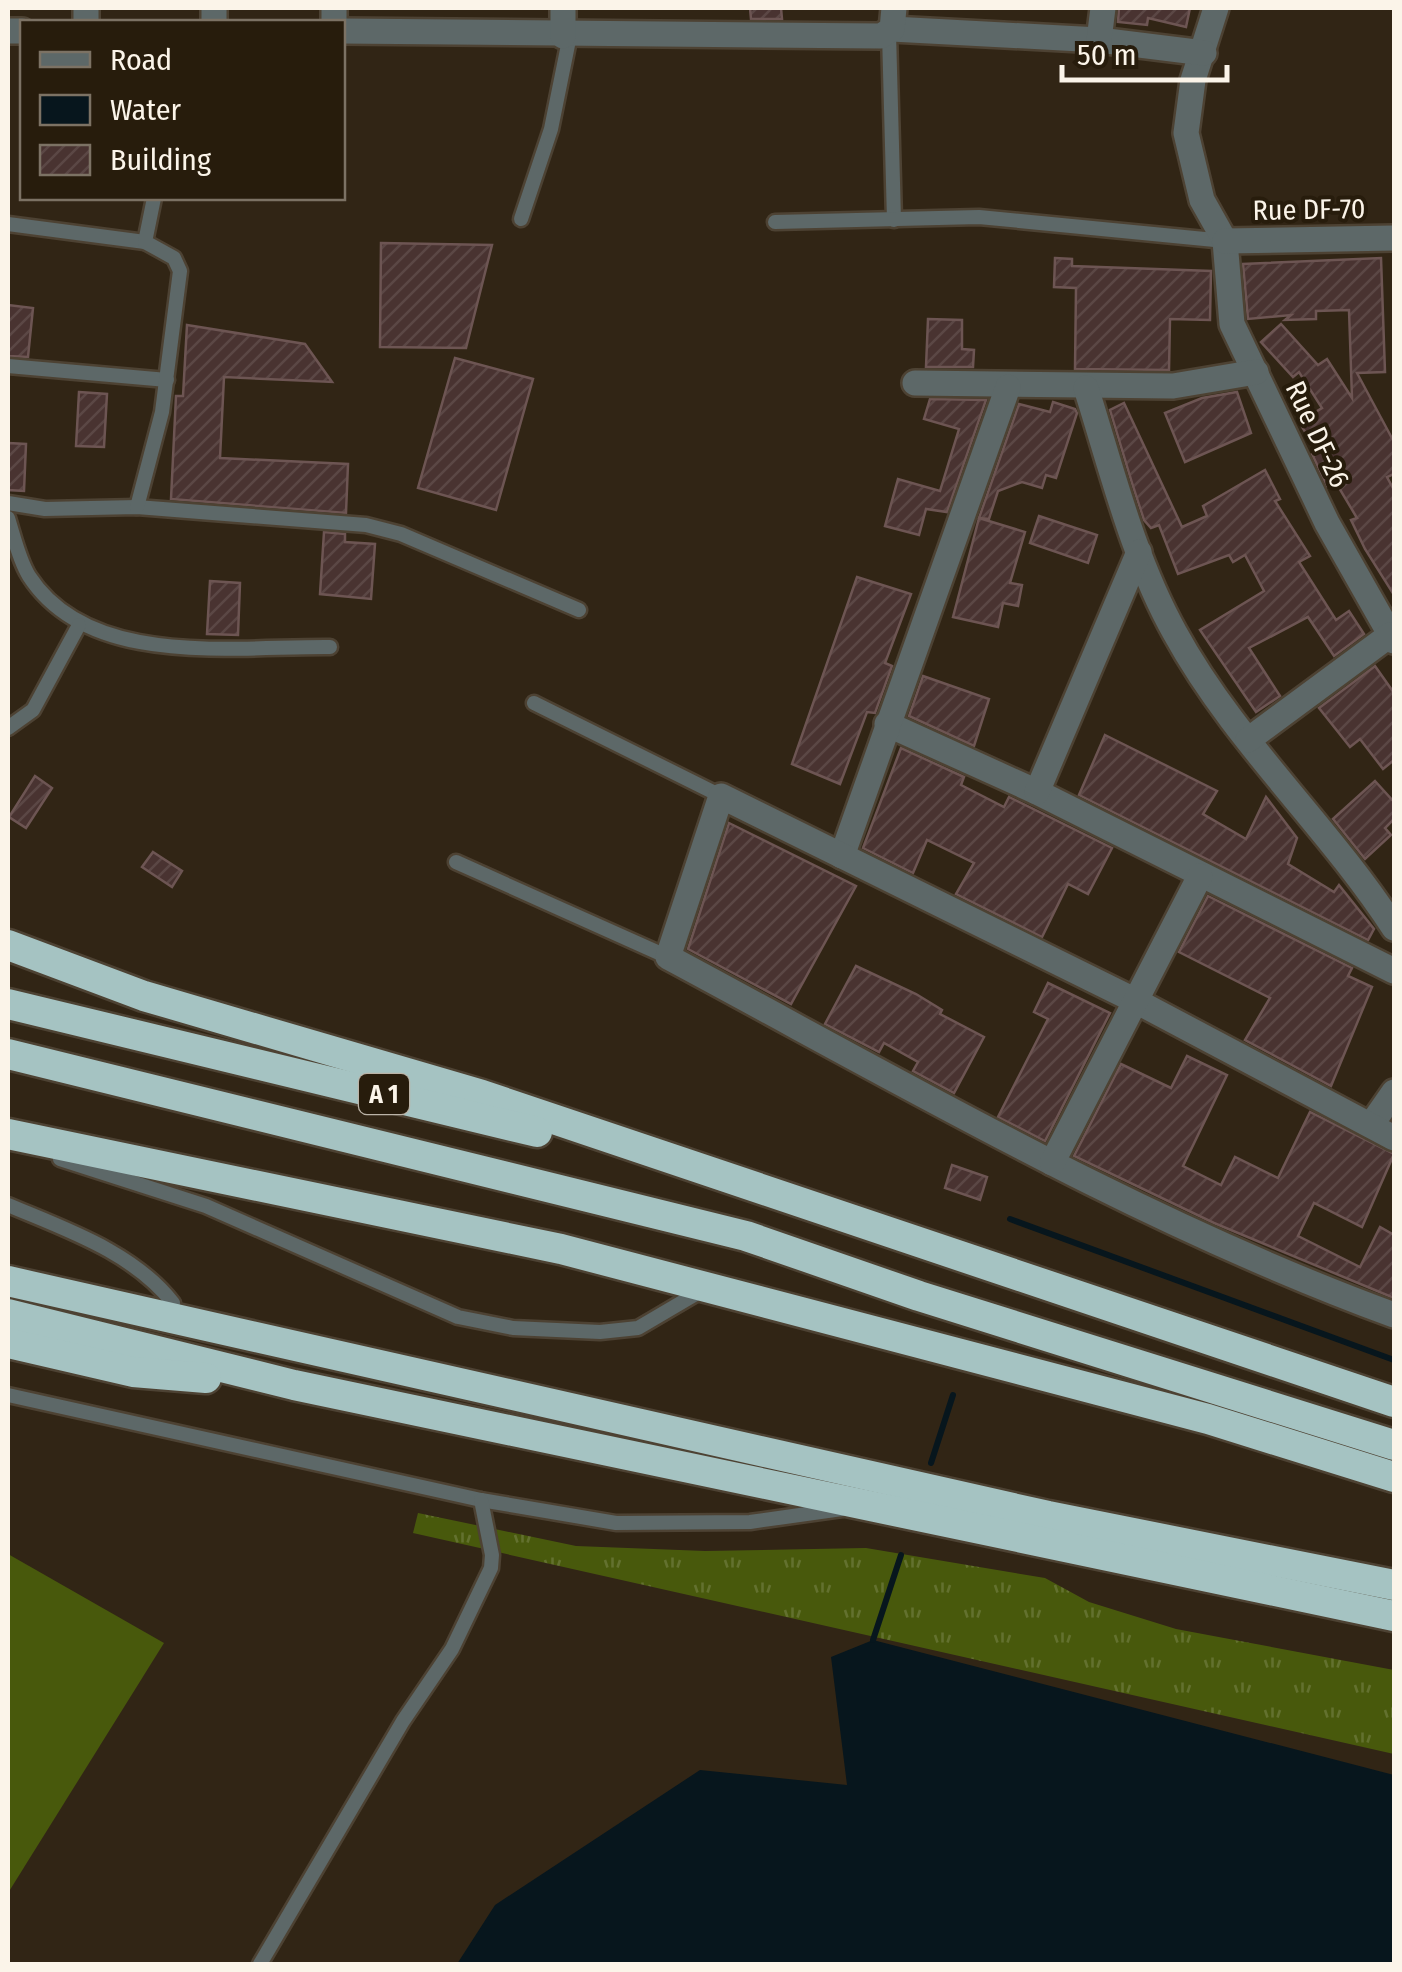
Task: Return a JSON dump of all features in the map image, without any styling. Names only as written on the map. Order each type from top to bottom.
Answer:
[{"type":"highway","points":[[8,945],[144,996],[482,1094],[758,1189]]},
{"type":"highway","name":"A 1","points":[[8,1004],[758,1189],[1394,1402]]},
{"type":"highway","name":"A 1","points":[[8,1054],[746,1236],[919,1296],[1394,1445]]},
{"type":"highway","points":[[8,1134],[561,1249],[1208,1420],[1394,1477]]},
{"type":"highway","points":[[8,1260],[174,1303],[302,1349]]},
{"type":"highway","points":[[8,1281],[1048,1516],[1394,1585]]},
{"type":"highway","points":[[8,1314],[294,1384],[1394,1616]]},
{"type":"highway","points":[[8,1343],[133,1372],[294,1384]]},
{"type":"street","points":[[563,8],[567,36]]},
{"type":"street","points":[[1099,40],[1102,8]]},
{"type":"street","points":[[1216,8],[1193,80],[1186,133],[1202,200],[1225,241]]},
{"type":"street","points":[[345,31],[786,38],[892,23],[1204,53]]},
{"type":"street","name":"Rue DF-70","points":[[1225,241],[1394,238]]},
{"type":"street","name":"Rue DF-26","points":[[1225,241],[1232,324],[1327,523],[1392,638]]},
{"type":"street","points":[[915,382],[1008,387],[1173,386],[1256,372]]},
{"type":"street","points":[[842,856],[1008,387]]},
{"type":"street","points":[[1086,388],[1140,552],[1174,632],[1248,740],[1394,928]]},
{"type":"street","points":[[1037,792],[1140,552]]},
{"type":"street","points":[[1248,740],[1392,638]]},
{"type":"street","points":[[887,724],[1037,792],[1394,971]]},
{"type":"street","points":[[1394,1138],[1136,1001],[721,796],[668,958],[1099,1190],[1284,1275],[1394,1315]]},
{"type":"street","points":[[1052,1164],[1200,876]]},
{"type":"street","points":[[1371,1125],[1394,1092]]},
{"type":"lane","points":[[892,23],[894,220]]},
{"type":"lane","points":[[521,219],[551,129],[567,36]]},
{"type":"lane","points":[[146,242],[154,200]]},
{"type":"lane","points":[[775,222],[980,217],[1225,241]]},
{"type":"lane","points":[[8,224],[146,242],[174,258],[180,271],[167,380],[136,507]]},
{"type":"lane","points":[[8,366],[167,380]]},
{"type":"lane","points":[[8,503],[46,509],[136,507],[366,525],[401,534],[579,610]]},
{"type":"lane","points":[[8,518],[28,574],[51,602],[79,625],[126,638],[180,645],[330,647]]},
{"type":"lane","points":[[8,728],[33,710],[79,625]]},
{"type":"lane","points":[[534,703],[721,796]]},
{"type":"lane","points":[[456,862],[668,958]]},
{"type":"lane","points":[[8,1141],[206,1206],[458,1317],[514,1328],[600,1332],[638,1328],[654,1322],[708,1286]]},
{"type":"lane","points":[[8,1205],[83,1236],[152,1276],[174,1303]]},
{"type":"lane","points":[[8,1394],[481,1500],[616,1524],[750,1522],[867,1505]]},
{"type":"lane","points":[[260,1964],[403,1721],[452,1649],[490,1568],[492,1555],[481,1500]]},
{"type":"green space","points":[[418,1513],[576,1546],[705,1551],[866,1548],[1045,1578],[1089,1602],[1176,1629],[1394,1670],[1394,1754],[413,1533]]},
{"type":"green space","points":[[8,1554],[164,1643],[8,1893]]},
{"type":"water","points":[[873,1640],[1394,1775],[1394,1964],[457,1964],[495,1905],[700,1770],[847,1785],[831,1657]]},
{"type":"building","points":[[750,8],[781,8],[782,19],[751,19]]},
{"type":"building","points":[[1119,8],[1190,8],[1186,27],[1148,18],[1147,25],[1118,22]]},
{"type":"building","points":[[381,243],[492,245],[466,348],[380,347]]},
{"type":"building","points":[[1055,258],[1072,259],[1072,266],[1211,271],[1210,320],[1170,319],[1169,370],[1075,369],[1076,288],[1054,287]]},
{"type":"building","points":[[1381,258],[1385,372],[1357,373],[1394,442],[1394,474],[1387,477],[1394,490],[1394,595],[1365,549],[1351,520],[1357,518],[1335,481],[1327,486],[1312,454],[1317,451],[1299,422],[1322,408],[1299,372],[1293,377],[1261,342],[1281,324],[1318,365],[1327,359],[1352,398],[1349,310],[1316,311],[1316,319],[1285,320],[1291,315],[1248,319],[1243,264]]},
{"type":"building","points":[[8,305],[33,308],[28,357],[8,356]]},
{"type":"building","points":[[928,319],[962,320],[962,349],[974,350],[973,367],[926,367]]},
{"type":"building","points":[[187,325],[305,344],[332,382],[224,377],[220,458],[348,464],[346,513],[171,499],[176,396],[183,396]]},
{"type":"building","points":[[455,358],[533,379],[496,510],[418,488]]},
{"type":"building","points":[[79,392],[107,394],[104,447],[76,446]]},
{"type":"building","points":[[1237,392],[1251,433],[1185,462],[1165,413],[1202,398]]},
{"type":"building","points":[[930,399],[986,400],[947,512],[926,509],[919,535],[885,526],[898,479],[940,491],[959,429],[924,419]]},
{"type":"building","points":[[1053,402],[1077,413],[1056,478],[1046,475],[1042,488],[1022,482],[998,491],[989,519],[979,518],[1019,404],[1050,412]]},
{"type":"building","points":[[1124,403],[1182,527],[1207,516],[1203,506],[1265,470],[1280,499],[1275,501],[1310,556],[1299,562],[1336,620],[1349,611],[1364,634],[1334,656],[1308,617],[1249,648],[1280,696],[1256,712],[1200,630],[1264,591],[1245,555],[1233,562],[1229,555],[1178,574],[1159,525],[1151,528],[1144,520],[1132,483],[1110,410]]},
{"type":"building","points":[[8,443],[26,444],[24,491],[8,490]]},
{"type":"building","points":[[1039,516],[1097,535],[1088,563],[1030,543]]},
{"type":"building","points":[[979,518],[1025,532],[1010,583],[1022,585],[1018,606],[1003,603],[998,627],[953,617]]},
{"type":"building","points":[[324,532],[345,534],[345,542],[375,544],[371,599],[320,594]]},
{"type":"building","points":[[857,577],[911,594],[885,663],[892,666],[875,713],[867,712],[840,784],[792,764]]},
{"type":"building","points":[[210,581],[240,583],[238,635],[207,634]]},
{"type":"building","points":[[1375,666],[1394,693],[1394,760],[1383,769],[1360,739],[1350,747],[1319,708]]},
{"type":"building","points":[[923,676],[989,699],[974,746],[909,716]]},
{"type":"building","points":[[1105,735],[1217,791],[1203,814],[1246,839],[1266,797],[1297,838],[1288,864],[1334,892],[1339,885],[1374,929],[1368,940],[1079,795]]},
{"type":"building","points":[[901,748],[964,777],[961,785],[1004,807],[1009,797],[1112,848],[1088,894],[1068,884],[1042,937],[956,894],[974,863],[927,840],[913,873],[863,848]]},
{"type":"building","points":[[35,776],[52,788],[26,828],[9,817]]},
{"type":"building","points":[[1375,781],[1394,802],[1394,819],[1385,828],[1391,835],[1365,859],[1333,819]]},
{"type":"building","points":[[729,823],[856,886],[791,1004],[688,949]]},
{"type":"building","points":[[153,852],[182,871],[172,887],[142,867]]},
{"type":"building","points":[[1208,896],[1352,968],[1348,976],[1372,987],[1331,1086],[1245,1040],[1270,998],[1179,952]]},
{"type":"building","points":[[856,966],[916,994],[942,1010],[940,1014],[984,1037],[954,1093],[913,1071],[918,1062],[884,1043],[879,1052],[825,1024]]},
{"type":"building","points":[[1048,983],[1110,1013],[1045,1141],[998,1117],[1048,1019],[1034,1012]]},
{"type":"building","points":[[1187,1056],[1227,1075],[1183,1166],[1221,1185],[1235,1157],[1278,1178],[1310,1112],[1394,1154],[1362,1227],[1314,1203],[1298,1236],[1360,1267],[1380,1227],[1394,1235],[1394,1298],[1214,1223],[1074,1156],[1121,1064],[1171,1088]]},
{"type":"building","points":[[952,1165],[987,1177],[980,1200],[945,1188]]},
{"type":"waterway","points":[[1010,1219],[1394,1360]]},
{"type":"waterway","points":[[931,1463],[953,1395]]},
{"type":"waterway","points":[[873,1640],[901,1555]]}]
